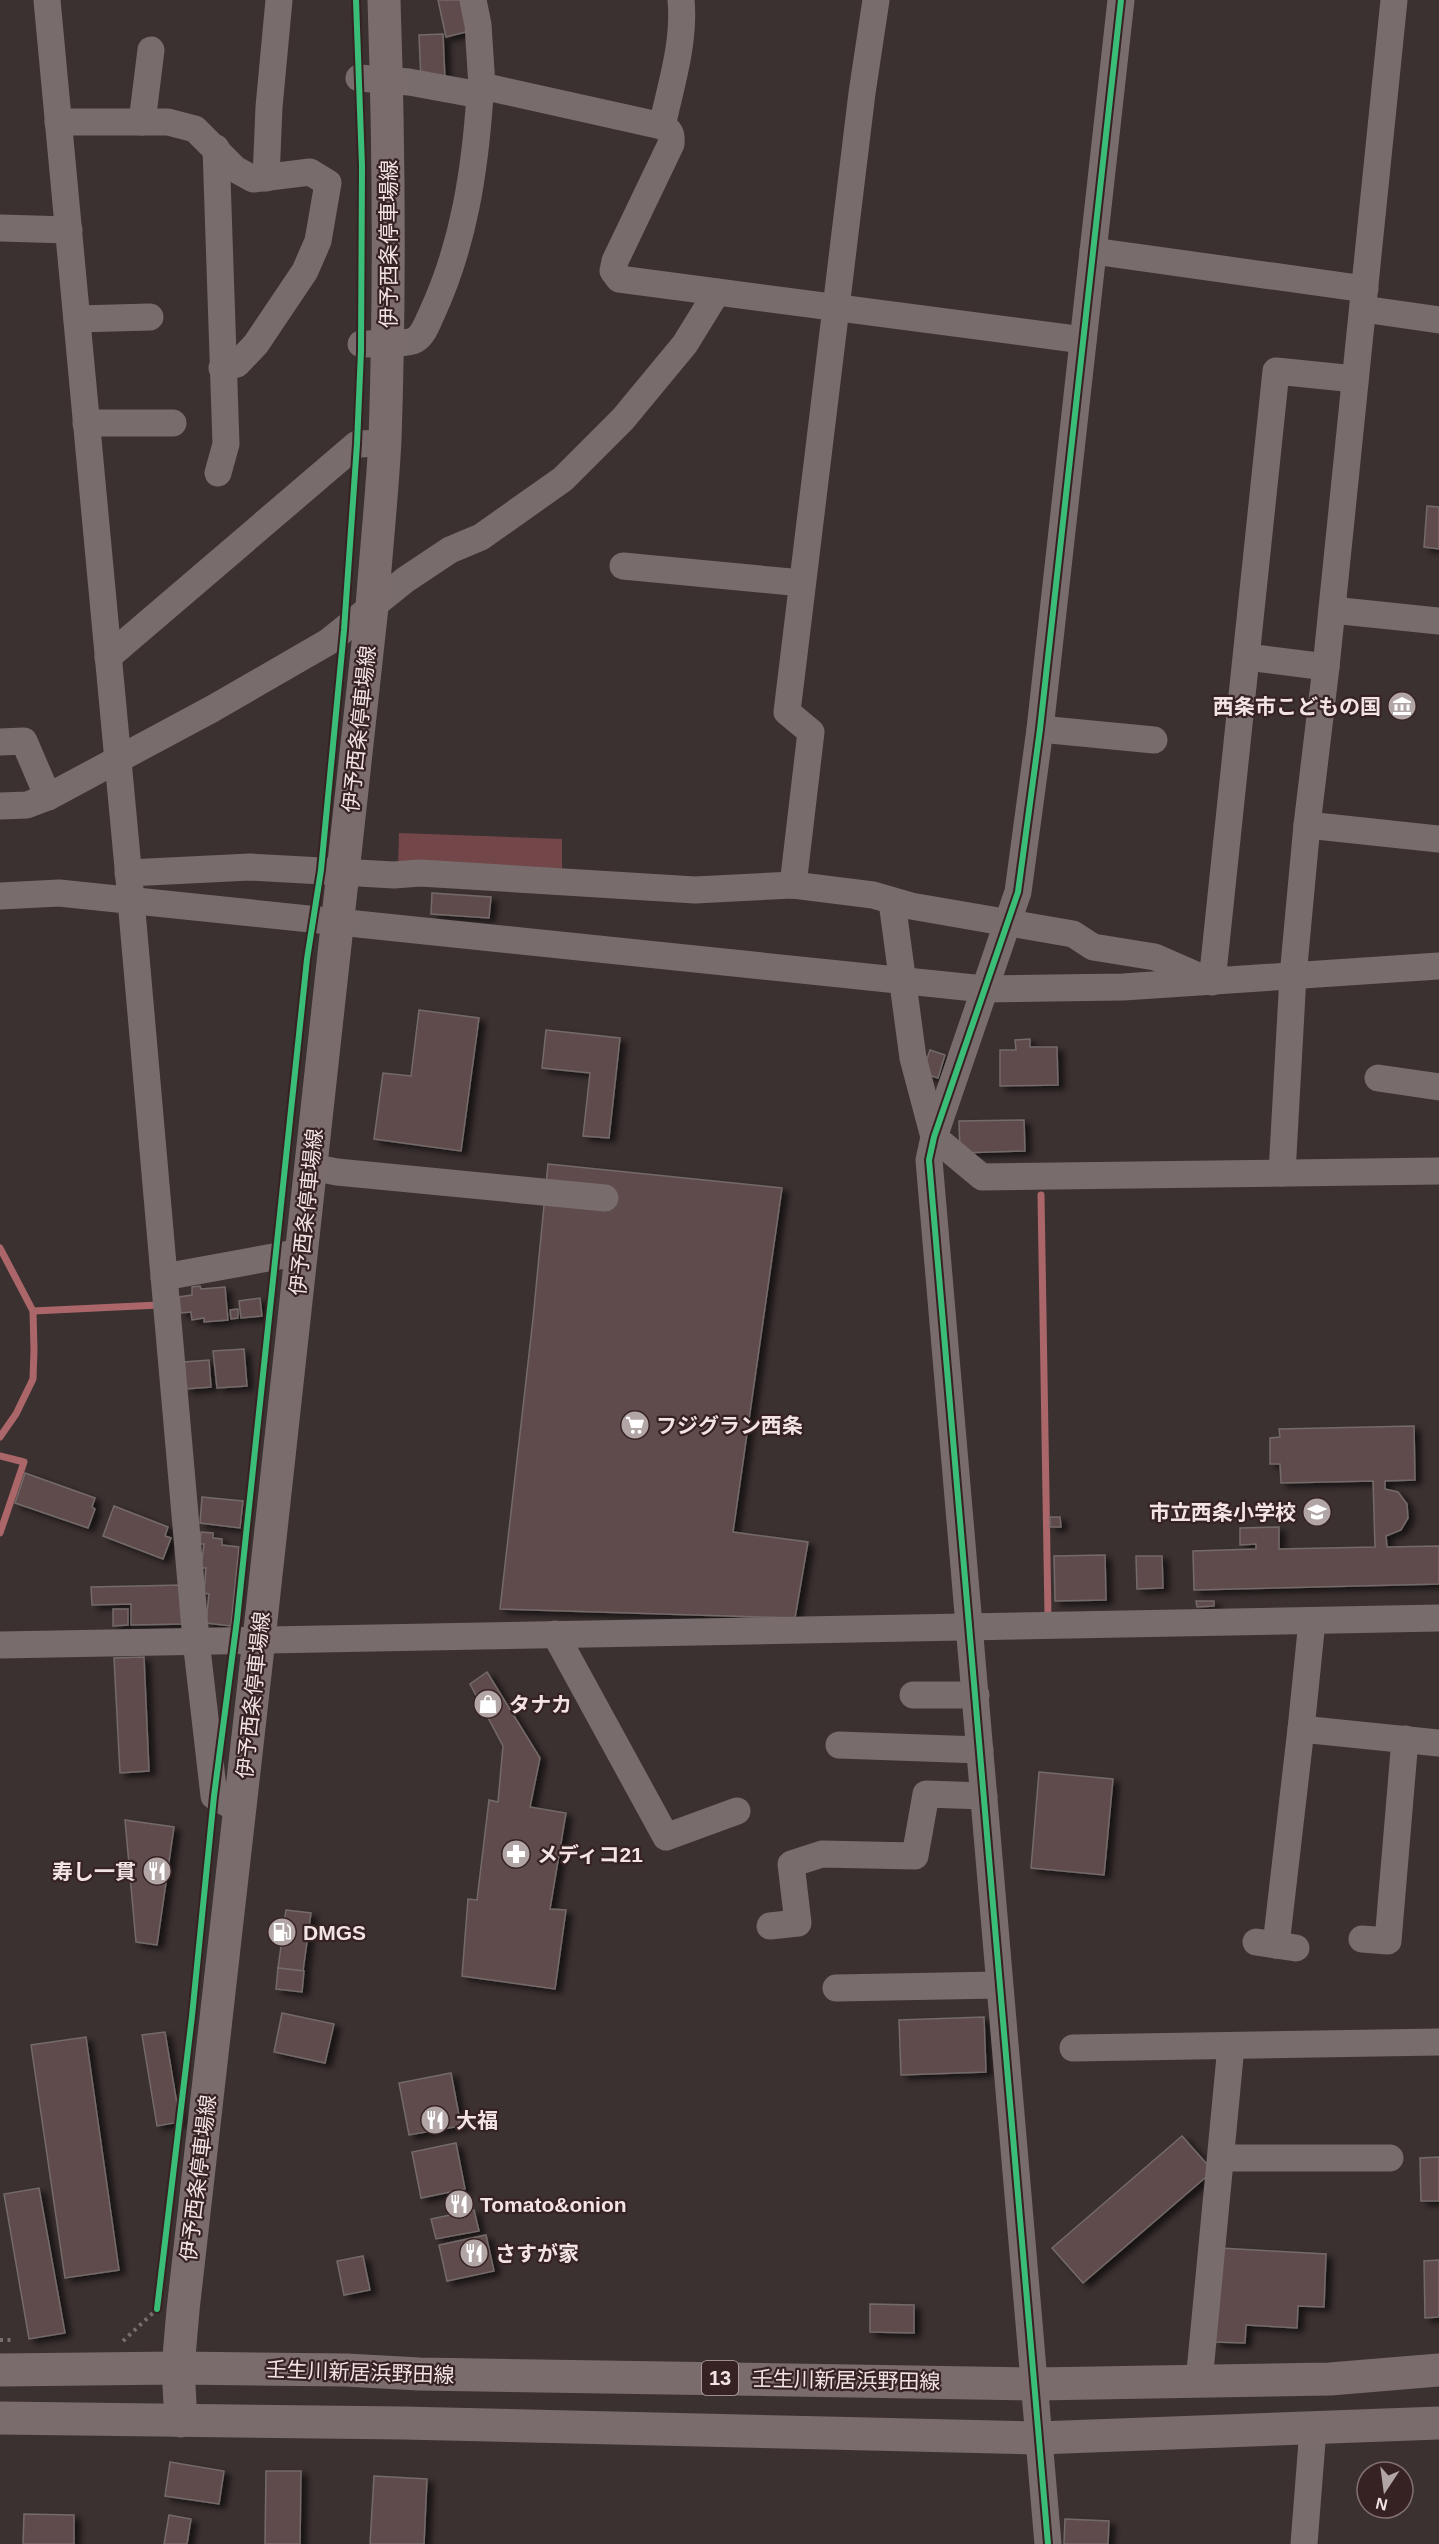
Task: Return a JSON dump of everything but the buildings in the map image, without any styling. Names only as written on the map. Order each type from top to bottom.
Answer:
[{"type":"main road","name":"伊予西条停車場線","points":[[181,2421],[178,2368],[372,607],[385,442],[374,343],[390,192],[373,79],[384,0]]},
{"type":"main road","name":"壬生川新居浜野田線","points":[[6,2355],[178,2368],[1035,2384],[1330,2379],[1439,2370]]},
{"type":"main road","points":[[0,2418],[404,2423],[1038,2438],[1439,2423]]},
{"type":"street","points":[[47,0],[131,900],[196,1640],[214,1796],[240,1810]]},
{"type":"street","points":[[266,178],[269,107],[279,0]]},
{"type":"street","points":[[374,343],[415,340],[422,333],[440,296],[454,256],[468,203],[477,147],[481,91],[478,25],[473,0]]},
{"type":"street","points":[[662,126],[677,62],[683,20],[681,0]]},
{"type":"street","points":[[793,885],[811,732],[787,712],[860,104],[876,0]]},
{"type":"street","points":[[1048,2544],[929,1160],[934,1137],[1018,892],[1040,729],[1121,0]]},
{"type":"street","points":[[1282,1173],[1293,976],[1307,825],[1326,667],[1394,0]]},
{"type":"street","points":[[142,122],[151,50]]},
{"type":"street","points":[[373,79],[481,91],[662,126],[669,130],[672,135],[671,144],[615,261],[613,271],[619,279],[1083,340]]},
{"type":"street","points":[[58,122],[168,122],[195,129],[235,169],[253,179],[310,172],[328,183],[318,241],[305,271],[256,344],[237,364],[222,368]]},
{"type":"street","points":[[216,148],[226,444],[218,472]]},
{"type":"street","points":[[0,228],[69,230]]},
{"type":"street","points":[[1093,251],[1364,299],[1439,320]]},
{"type":"street","points":[[0,806],[27,805],[118,761],[328,642],[405,580],[450,550],[481,537],[563,479],[637,403],[685,344],[717,292]]},
{"type":"street","points":[[76,319],[150,317]]},
{"type":"street","points":[[1212,982],[1276,371],[1355,379]]},
{"type":"street","points":[[86,423],[172,423]]},
{"type":"street","points":[[108,657],[357,444],[385,442]]},
{"type":"street","points":[[623,566],[802,583]]},
{"type":"street","points":[[1332,610],[1439,621]]},
{"type":"street","points":[[1247,657],[1326,667]]},
{"type":"street","points":[[1040,729],[1154,740]]},
{"type":"street","points":[[0,742],[24,741],[48,796]]},
{"type":"street","points":[[1307,825],[1439,838]]},
{"type":"street","points":[[128,873],[250,867],[394,874],[420,873],[695,890],[793,885],[850,892],[892,902],[1073,934],[1093,947],[1155,957],[1212,982]]},
{"type":"street","points":[[0,896],[59,893],[984,989],[1111,987],[1212,982],[1439,966]]},
{"type":"street","points":[[892,902],[913,1058],[934,1137],[982,1177],[1439,1171]]},
{"type":"street","points":[[1378,1078],[1439,1087]]},
{"type":"street","points":[[311,1167],[337,1172],[605,1198]]},
{"type":"street","points":[[164,1277],[302,1252]]},
{"type":"street","points":[[0,1645],[1439,1618]]},
{"type":"street","points":[[1276,1945],[1312,1621]]},
{"type":"street","points":[[555,1634],[666,1837],[737,1811]]},
{"type":"street","points":[[914,1695],[976,1695]]},
{"type":"street","points":[[1301,1729],[1439,1743]]},
{"type":"street","points":[[1362,1939],[1388,1941],[1405,1739]]},
{"type":"street","points":[[839,1745],[980,1750]]},
{"type":"street","points":[[770,1926],[798,1923],[791,1863],[822,1854],[915,1856],[926,1794],[984,1796]]},
{"type":"street","points":[[836,1988],[999,1984]]},
{"type":"street","points":[[1073,2048],[1439,2043]]},
{"type":"street","points":[[1199,2382],[1231,2046]]},
{"type":"street","points":[[1221,2158],[1390,2158]]},
{"type":"street","points":[[1304,2544],[1313,2429]]},
{"type":"path","points":[[116,2348],[157,2309]]},
{"type":"path","points":[[0,2340],[6,2355]]},
{"type":"shaded area","points":[[399,833],[562,839],[562,877],[398,870]]},
{"type":"waterway","points":[[1041,1195],[1048,1616],[1053,1616]]},
{"type":"waterway","points":[[0,1248],[33,1311],[34,1350],[33,1379],[16,1414],[0,1437]]},
{"type":"waterway","points":[[33,1311],[159,1305]]},
{"type":"waterway","points":[[0,1456],[24,1462],[0,1533]]},
{"type":"cycle path","points":[[157,2309],[192,2016],[214,1796],[237,1620],[307,959],[321,870],[344,630],[361,351],[362,166],[356,0]]},
{"type":"cycle path","points":[[1048,2544],[929,1160],[934,1137],[1018,892],[1040,729],[1121,0]]},
{"type":"place","name":"西条市こどもの国","points":[[1402,706]]},
{"type":"place","name":"フジグラン西条","points":[[635,1425]]},
{"type":"place","name":"市立西条小学校","points":[[1317,1512]]},
{"type":"place","name":"タナカ","points":[[488,1704]]},
{"type":"place","name":"メディコ21","points":[[516,1854]]},
{"type":"place","name":"寿し一貫","points":[[157,1871]]},
{"type":"place","name":"DMGS","points":[[282,1932]]},
{"type":"place","name":"大福","points":[[435,2120]]},
{"type":"place","name":"Tomato&onion","points":[[459,2204]]},
{"type":"place","name":"さすが家","points":[[474,2253]]}]
